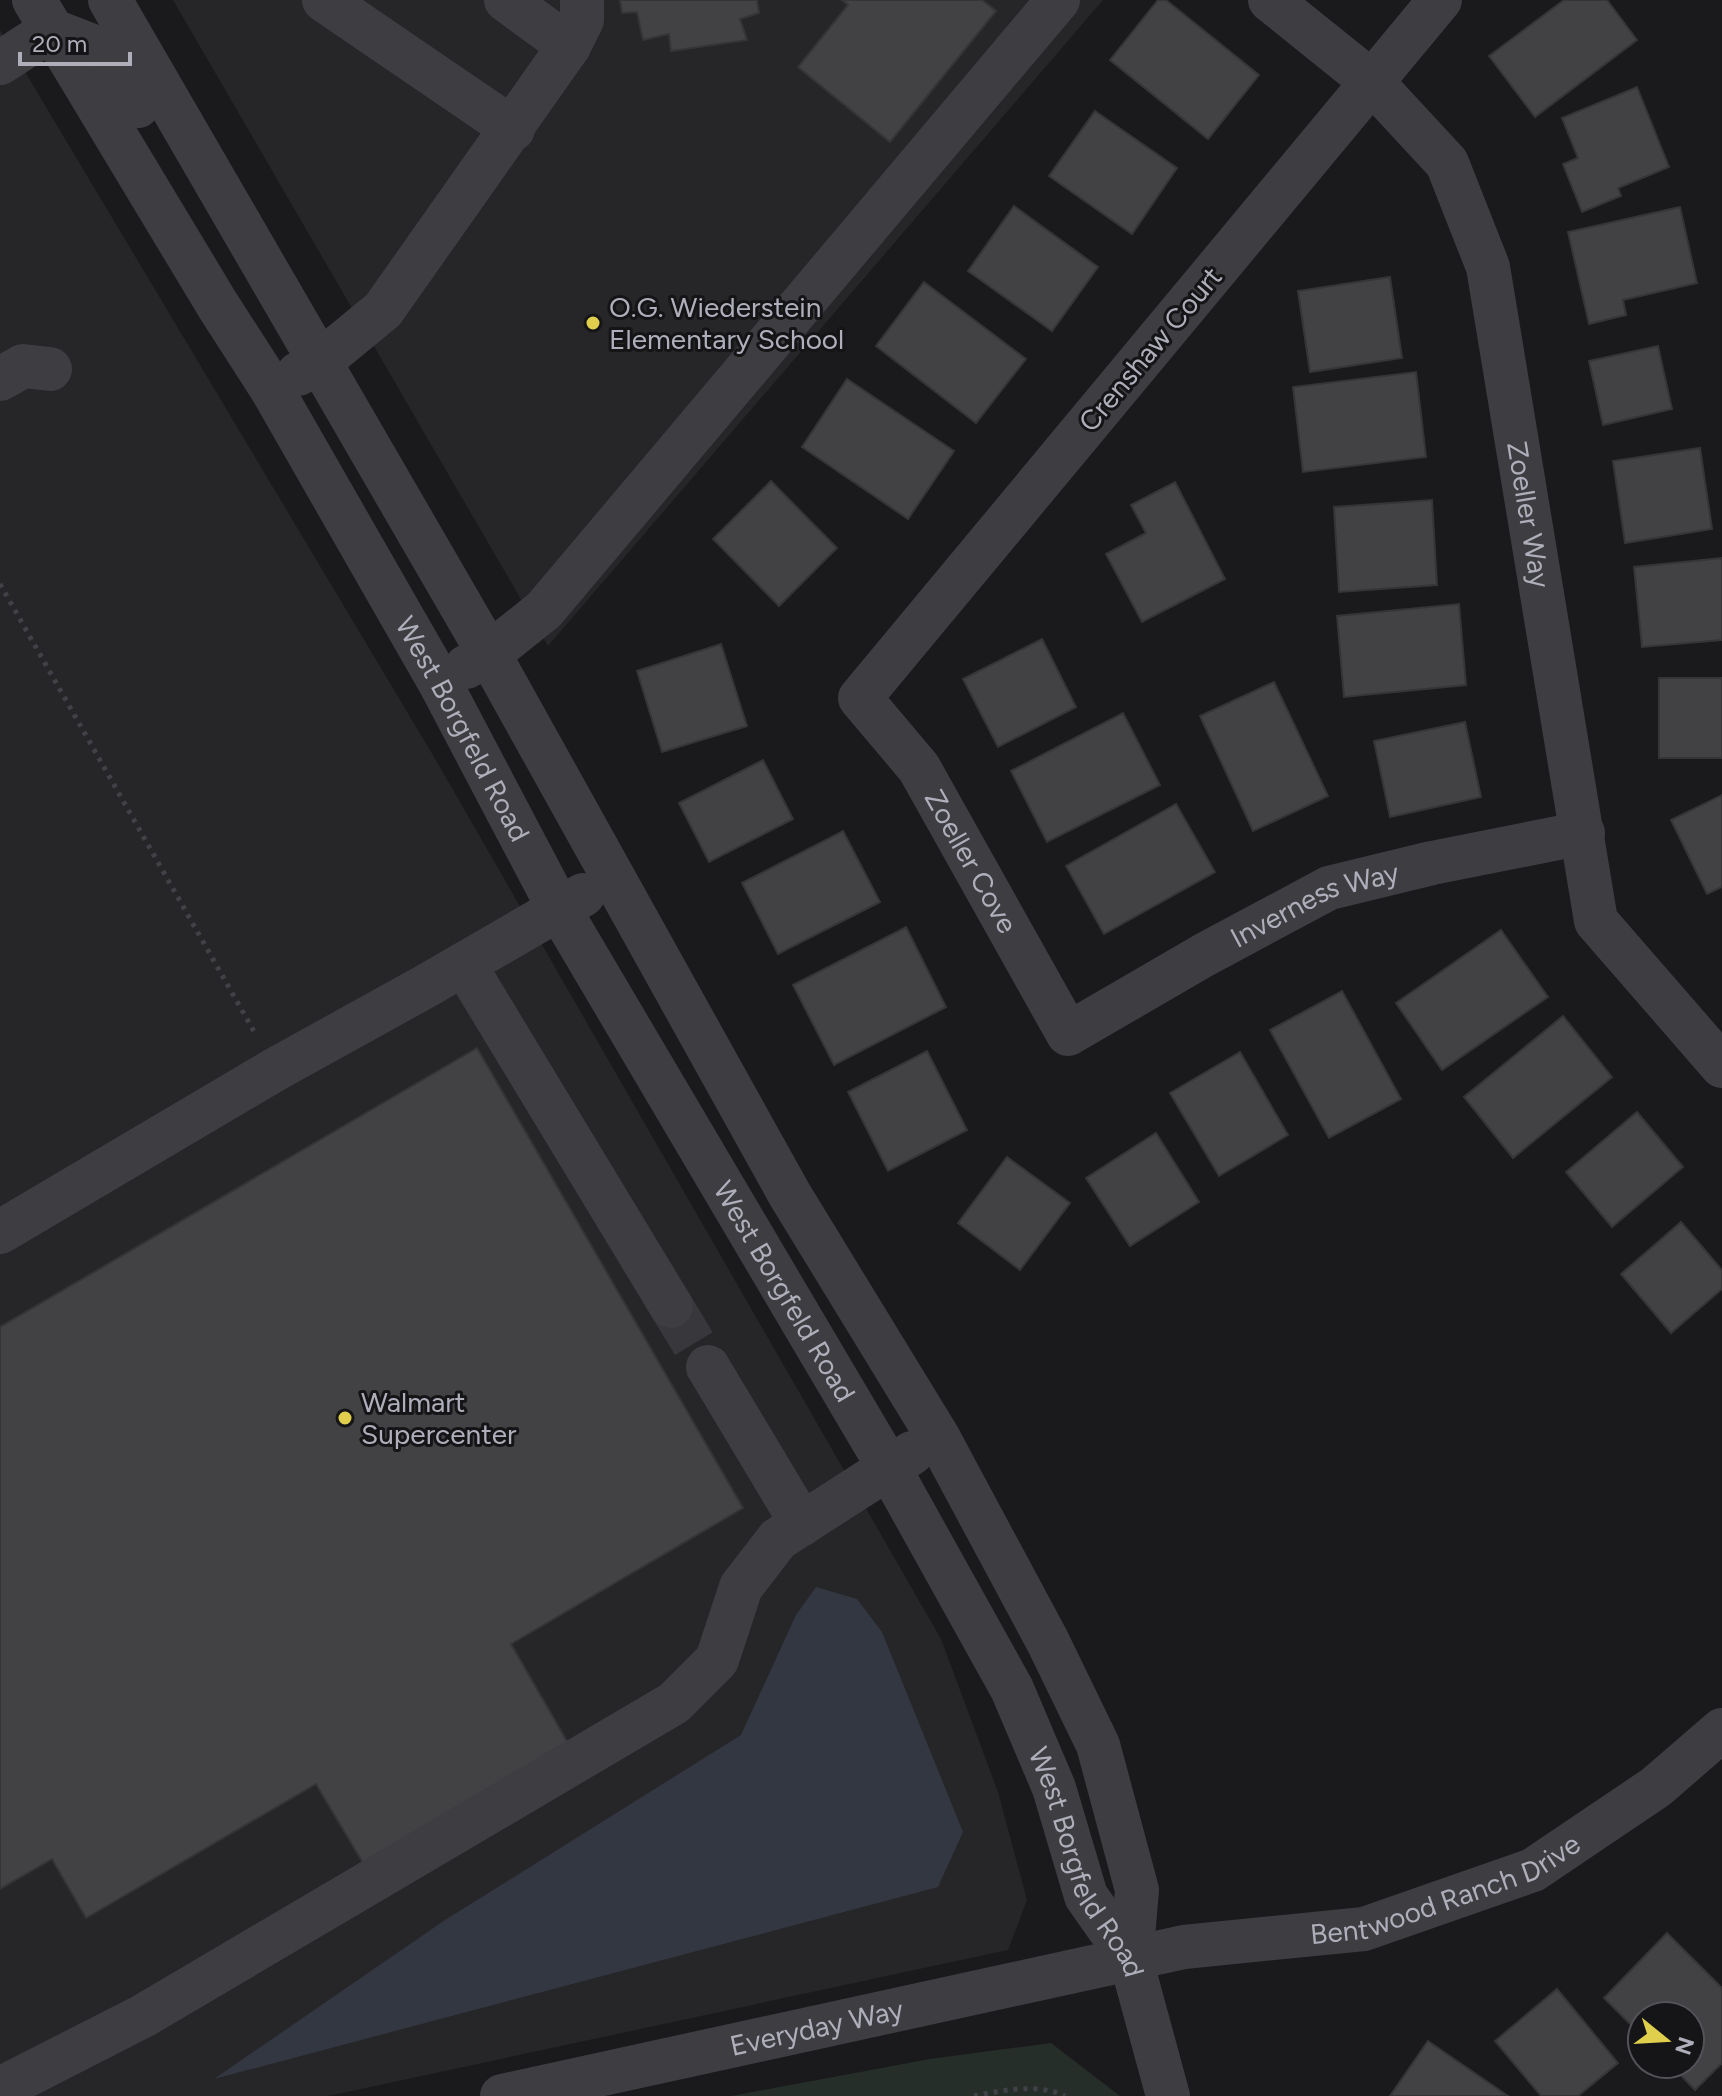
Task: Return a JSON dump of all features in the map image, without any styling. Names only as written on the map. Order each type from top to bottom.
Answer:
[{"type":"street","name":"West Borgfeld Road","points":[[111,0],[489,654],[790,1195],[938,1437],[1048,1642],[1098,1745],[1137,1890],[1131,1960]]},
{"type":"street","points":[[324,0],[513,129]]},
{"type":"street","points":[[506,0],[569,46]]},
{"type":"street","points":[[271,388],[321,361],[383,310],[569,46],[582,20],[582,0]]},
{"type":"street","points":[[440,683],[489,654],[544,610],[1058,0]]},
{"type":"street","name":"Zoeller Way","points":[[1270,0],[1372,82],[1447,163],[1488,267],[1596,921],[1722,1066]]},
{"type":"street","name":"Crenshaw Court","points":[[860,698],[1440,0]]},
{"type":"street","points":[[0,63],[42,15],[103,50],[142,112],[231,209]]},
{"type":"street","name":"West Borgfeld Road","points":[[42,15],[271,388],[440,683],[559,909],[889,1468],[1012,1689],[1054,1788],[1086,1896],[1131,1960]]},
{"type":"street","points":[[0,379],[23,366],[50,369]]},
{"type":"street","name":"Zoeller Cove","points":[[860,698],[919,768],[1068,1034]]},
{"type":"street","name":"Inverness Way","points":[[1068,1034],[1204,955],[1329,888],[1432,863],[1583,833]]},
{"type":"street","points":[[0,1232],[276,1069],[612,877]]},
{"type":"street","points":[[464,964],[671,1306]]},
{"type":"street","points":[[708,1367],[802,1524]]},
{"type":"street","points":[[0,2089],[143,2016],[674,1703],[717,1660],[741,1587],[778,1539],[938,1437]]},
{"type":"street","name":"Bentwood Ranch Drive","points":[[1131,1960],[1184,1947],[1364,1929],[1533,1870],[1656,1787],[1722,1730]]},
{"type":"street","points":[[1131,1960],[1168,2096]]},
{"type":"street","name":"Everyday Way","points":[[529,2093],[1131,1960]]},
{"type":"path","points":[[0,584],[276,1069]]},
{"type":"path","points":[[974,2096],[1036,2089],[1065,2096]]},
{"type":"shaded area","name":"O.G. Wiederstein Elementary School","points":[[173,0],[1103,0],[548,646]]},
{"type":"shaded area","points":[[0,30],[437,762],[941,1639],[998,1792],[1027,1900],[1008,1950],[328,2096],[0,2096]]},
{"type":"shaded area","points":[[816,1587],[857,1599],[882,1632],[963,1832],[938,1887],[214,2079],[445,1920],[741,1735],[796,1615]]},
{"type":"shaded area","points":[[1051,2043],[1120,2096],[731,2096],[930,2059]]},
{"type":"building","points":[[620,0],[757,0],[759,13],[740,19],[747,40],[671,51],[669,34],[643,40],[637,12],[622,13]]},
{"type":"building","points":[[842,0],[982,0],[996,11],[890,142],[798,67],[848,5]]},
{"type":"building","points":[[1158,0],[1166,0],[1259,75],[1208,139],[1110,60]]},
{"type":"building","points":[[1564,0],[1607,0],[1637,40],[1535,117],[1489,56]]},
{"type":"building","points":[[1637,87],[1669,167],[1618,188],[1621,196],[1582,212],[1563,164],[1578,158],[1562,118]]},
{"type":"building","points":[[1095,111],[1177,168],[1132,234],[1049,176]]},
{"type":"building","points":[[1014,206],[1098,267],[1052,331],[968,271]]},
{"type":"building","points":[[1680,207],[1697,283],[1623,300],[1626,315],[1589,324],[1568,232]]},
{"type":"building","points":[[1390,277],[1402,358],[1310,372],[1298,291]]},
{"type":"building","points":[[924,282],[1026,359],[976,423],[876,346]]},
{"type":"building","points":[[1658,346],[1672,409],[1603,425],[1589,361]]},
{"type":"building","points":[[1416,372],[1426,457],[1303,472],[1293,387]]},
{"type":"building","points":[[847,379],[954,451],[908,519],[802,447]]},
{"type":"building","points":[[1700,448],[1712,529],[1625,543],[1613,461]]},
{"type":"building","points":[[771,481],[837,548],[779,606],[713,539]]},
{"type":"building","points":[[1175,482],[1225,579],[1142,622],[1106,554],[1146,533],[1131,505]]},
{"type":"building","points":[[1432,500],[1437,585],[1339,592],[1334,507]]},
{"type":"building","points":[[1722,558],[1722,640],[1642,647],[1634,567]]},
{"type":"building","points":[[1459,604],[1466,685],[1344,697],[1337,616]]},
{"type":"building","points":[[1042,639],[1076,707],[998,747],[963,679]]},
{"type":"building","points":[[721,644],[747,726],[662,752],[637,671]]},
{"type":"building","points":[[1659,678],[1722,678],[1722,758],[1659,758]]},
{"type":"building","points":[[1274,682],[1328,796],[1253,831],[1200,716]]},
{"type":"building","points":[[1123,713],[1160,785],[1047,842],[1011,771]]},
{"type":"building","points":[[1465,722],[1481,797],[1390,817],[1374,741]]},
{"type":"building","points":[[763,760],[793,819],[709,862],[679,803]]},
{"type":"building","points":[[1722,795],[1722,887],[1707,894],[1671,820]]},
{"type":"building","points":[[1176,804],[1215,872],[1104,934],[1066,866]]},
{"type":"building","points":[[843,831],[880,902],[778,954],[742,883]]},
{"type":"building","points":[[906,927],[946,1007],[834,1065],[793,985]]},
{"type":"building","points":[[1501,930],[1548,997],[1442,1070],[1396,1003]]},
{"type":"building","points":[[1342,991],[1401,1099],[1329,1138],[1270,1030]]},
{"type":"building","points":[[1563,1016],[1612,1077],[1513,1158],[1464,1097]]},
{"type":"building","name":"Walmart Supercenter","points":[[477,1048],[743,1508],[511,1644],[568,1743],[363,1863],[316,1784],[86,1918],[52,1859],[0,1889],[0,1327]]},
{"type":"building","points":[[927,1051],[967,1130],[888,1171],[848,1092]]},
{"type":"building","points":[[1240,1052],[1288,1135],[1219,1176],[1170,1093]]},
{"type":"building","points":[[1637,1112],[1683,1167],[1612,1227],[1566,1172]]},
{"type":"building","points":[[1156,1133],[1199,1202],[1130,1246],[1086,1178]]},
{"type":"building","points":[[1007,1157],[1070,1203],[1020,1270],[958,1223]]},
{"type":"building","points":[[1681,1222],[1722,1270],[1722,1289],[1671,1333],[1621,1274]]},
{"type":"building","points":[[1667,1933],[1722,1988],[1722,2063],[1706,2079],[1706,2000],[1626,2000],[1626,2020],[1604,1998]]},
{"type":"building","points":[[1557,1989],[1618,2063],[1578,2096],[1541,2096],[1495,2041]]},
{"type":"building","points":[[1428,2041],[1508,2096],[1390,2096]]},
{"type":"building","points":[[1685,2080],[1705,2080],[1695,2090]]},
{"type":"tunnel","points":[[671,1306],[708,1367]]},
{"type":"place","name":"O.G. Wiederstein Elementary School","points":[[593,323]]},
{"type":"place","name":"Walmart Supercenter","points":[[345,1418]]}]
